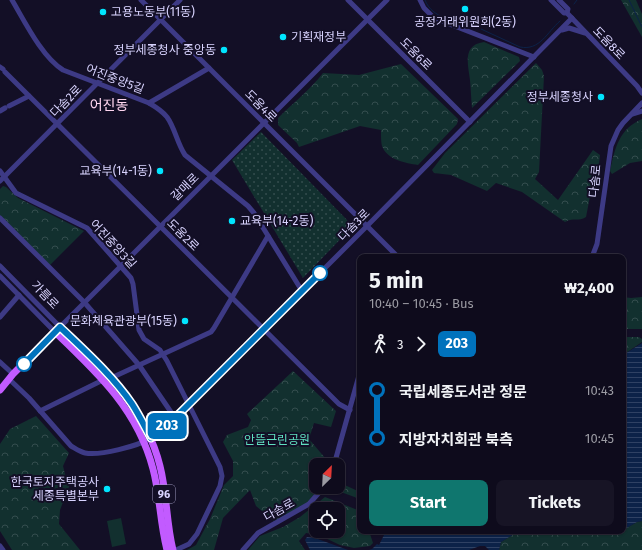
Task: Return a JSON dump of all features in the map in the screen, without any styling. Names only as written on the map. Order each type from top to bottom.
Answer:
[{"type":"main road","name":"갈매로","points":[[0,390],[58,329]]},
{"type":"main road","name":"가름로","points":[[58,329],[111,378],[131,402],[163,479],[168,527],[173,550]]},
{"type":"main road","name":"가름로","points":[[58,329],[126,407],[148,440],[167,550]]},
{"type":"street","name":"어진중앙5길","points":[[12,0],[42,49],[52,62],[63,70],[149,103],[160,110],[168,118],[179,146],[185,155],[248,206],[254,213],[302,291]]},
{"type":"street","name":"도움4로","points":[[141,0],[395,254]]},
{"type":"street","name":"다솜2로","points":[[2,179],[180,0]]},
{"type":"street","name":"도움6로","points":[[348,0],[470,122]]},
{"type":"street","name":"갈매로","points":[[58,329],[387,0]]},
{"type":"street","points":[[420,0],[424,8],[434,18],[534,57]]},
{"type":"street","name":"도움8로","points":[[551,0],[564,13],[567,13],[586,34],[640,87],[642,93]]},
{"type":"street","name":"도움8로","points":[[559,0],[568,9],[567,13]]},
{"type":"street","name":"다솜3로","points":[[148,440],[159,433],[175,418],[572,18]]},
{"type":"street","points":[[559,32],[569,28],[586,34]]},
{"type":"street","points":[[149,103],[209,68]]},
{"type":"street","name":"도움2로","points":[[3,69],[339,404],[350,410]]},
{"type":"street","points":[[5,108],[29,96]]},
{"type":"street","name":"다솜로","points":[[593,254],[597,244],[608,156],[611,146],[618,130],[642,103]]},
{"type":"street","points":[[632,114],[642,112]]},
{"type":"street","name":"어진중앙3길","points":[[0,171],[2,179],[16,193],[87,228],[131,278],[134,284],[142,337],[160,350],[163,354],[220,467],[222,472],[222,481],[195,537],[189,544],[176,550]]},
{"type":"street","points":[[0,218],[84,302],[139,365],[175,418]]},
{"type":"street","points":[[111,378],[211,332],[268,236]]},
{"type":"street","name":"가름로","points":[[0,266],[58,329]]},
{"type":"street","name":"가름로","points":[[0,276],[58,329]]},
{"type":"street","points":[[0,317],[20,295]]},
{"type":"street","points":[[0,362],[11,377],[71,446],[84,453],[92,454],[115,450],[138,445],[148,440]]},
{"type":"street","points":[[40,411],[104,380]]},
{"type":"street","points":[[336,458],[357,383]]},
{"type":"street","name":"다솜로","points":[[244,550],[258,533],[309,504],[318,494]]},
{"type":"street","points":[[0,546],[3,550]]},
{"type":"green space","points":[[621,0],[636,0],[642,14],[642,37]]},
{"type":"green space","points":[[484,42],[519,57],[520,61],[472,108],[468,56],[472,47]]},
{"type":"green space","points":[[536,63],[542,70],[544,76],[539,172],[535,179],[558,200],[593,150],[600,155],[598,174],[592,186],[586,217],[583,218],[565,222],[522,192],[496,183],[487,191],[451,175],[434,173],[432,170],[445,153]]},
{"type":"green space","points":[[401,64],[458,119],[457,124],[418,165],[397,160],[388,155],[382,146],[381,130],[360,126],[299,147],[297,143],[278,125],[278,118],[307,91],[323,73],[359,75]]},
{"type":"green space","points":[[642,119],[642,161],[630,163],[612,174],[610,171],[619,140],[628,128]]},
{"type":"green space","points":[[261,132],[353,226],[303,278],[232,160]]},
{"type":"green space","points":[[3,186],[18,198],[84,231],[50,265],[0,216],[0,189]]},
{"type":"green space","points":[[626,297],[642,297],[642,329],[626,329]]},
{"type":"green space","points":[[626,337],[639,337],[642,339],[642,342],[626,353]]},
{"type":"green space","name":"안뜰근린공원","points":[[293,371],[336,411],[331,427],[314,423],[309,439],[325,458],[309,458],[309,494],[315,494],[309,504],[274,521],[256,506],[250,490],[223,518],[214,550],[187,550],[196,545],[210,519],[224,485],[233,476],[233,461],[223,442],[227,435],[248,427],[251,420],[247,414]]},
{"type":"green space","points":[[36,416],[69,453],[63,466],[67,482],[70,484],[60,510],[59,524],[80,550],[12,550],[0,531],[0,444],[10,429]]},
{"type":"green space","points":[[345,485],[357,491],[357,498],[345,494]]},
{"type":"green space","points":[[325,497],[338,502],[319,502]]},
{"type":"green space","points":[[345,505],[357,510],[357,534],[370,534],[373,543],[370,546],[354,548],[340,545],[325,538],[345,538]]},
{"type":"green space","points":[[309,510],[309,533],[306,533],[299,541],[305,550],[248,550],[260,536],[283,527]]},
{"type":"green space","points":[[121,518],[126,544],[112,547],[107,521]]},
{"type":"green space","points":[[642,521],[642,550],[499,550],[501,542],[514,534],[626,534],[626,528]]},
{"type":"water","points":[[642,343],[642,521],[626,528],[626,353]]},
{"type":"water","points":[[384,534],[514,534],[501,542],[499,550],[489,550],[485,546],[480,546],[469,550],[369,550],[377,544],[379,545]]},
{"type":"water","points":[[307,537],[315,538],[348,550],[310,550],[305,540]]},
{"type":"waterway","points":[[425,0],[428,6],[439,15],[473,25]]},
{"type":"waterway","points":[[574,4],[577,0]]},
{"type":"waterway","points":[[629,0],[642,27]]},
{"type":"waterway","points":[[481,29],[520,47],[527,47],[533,46],[543,40],[560,21]]},
{"type":"bus line","name":"203","points":[[24,364],[60,327],[111,378],[131,402],[151,438],[159,433],[175,418],[320,273]]},
{"type":"place","name":"공정거래위원회(2동)","points":[[465,9]]},
{"type":"place","name":"고용노동부(11동)","points":[[103,12]]},
{"type":"place","name":"기획재정부","points":[[283,37]]},
{"type":"place","name":"정부세종청사 중앙동","points":[[224,50]]},
{"type":"place","name":"정부세종청사","points":[[601,97]]},
{"type":"place","name":"교육부(14-1동)","points":[[160,171]]},
{"type":"place","name":"교육부(14-2동)","points":[[232,221]]},
{"type":"place","name":"문화체육관광부(15동)","points":[[185,321]]},
{"type":"place","name":"한국토지주택공사 세종특별본부","points":[[107,489]]},
{"type":"district","name":"어진동","points":[[109,105]]}]
